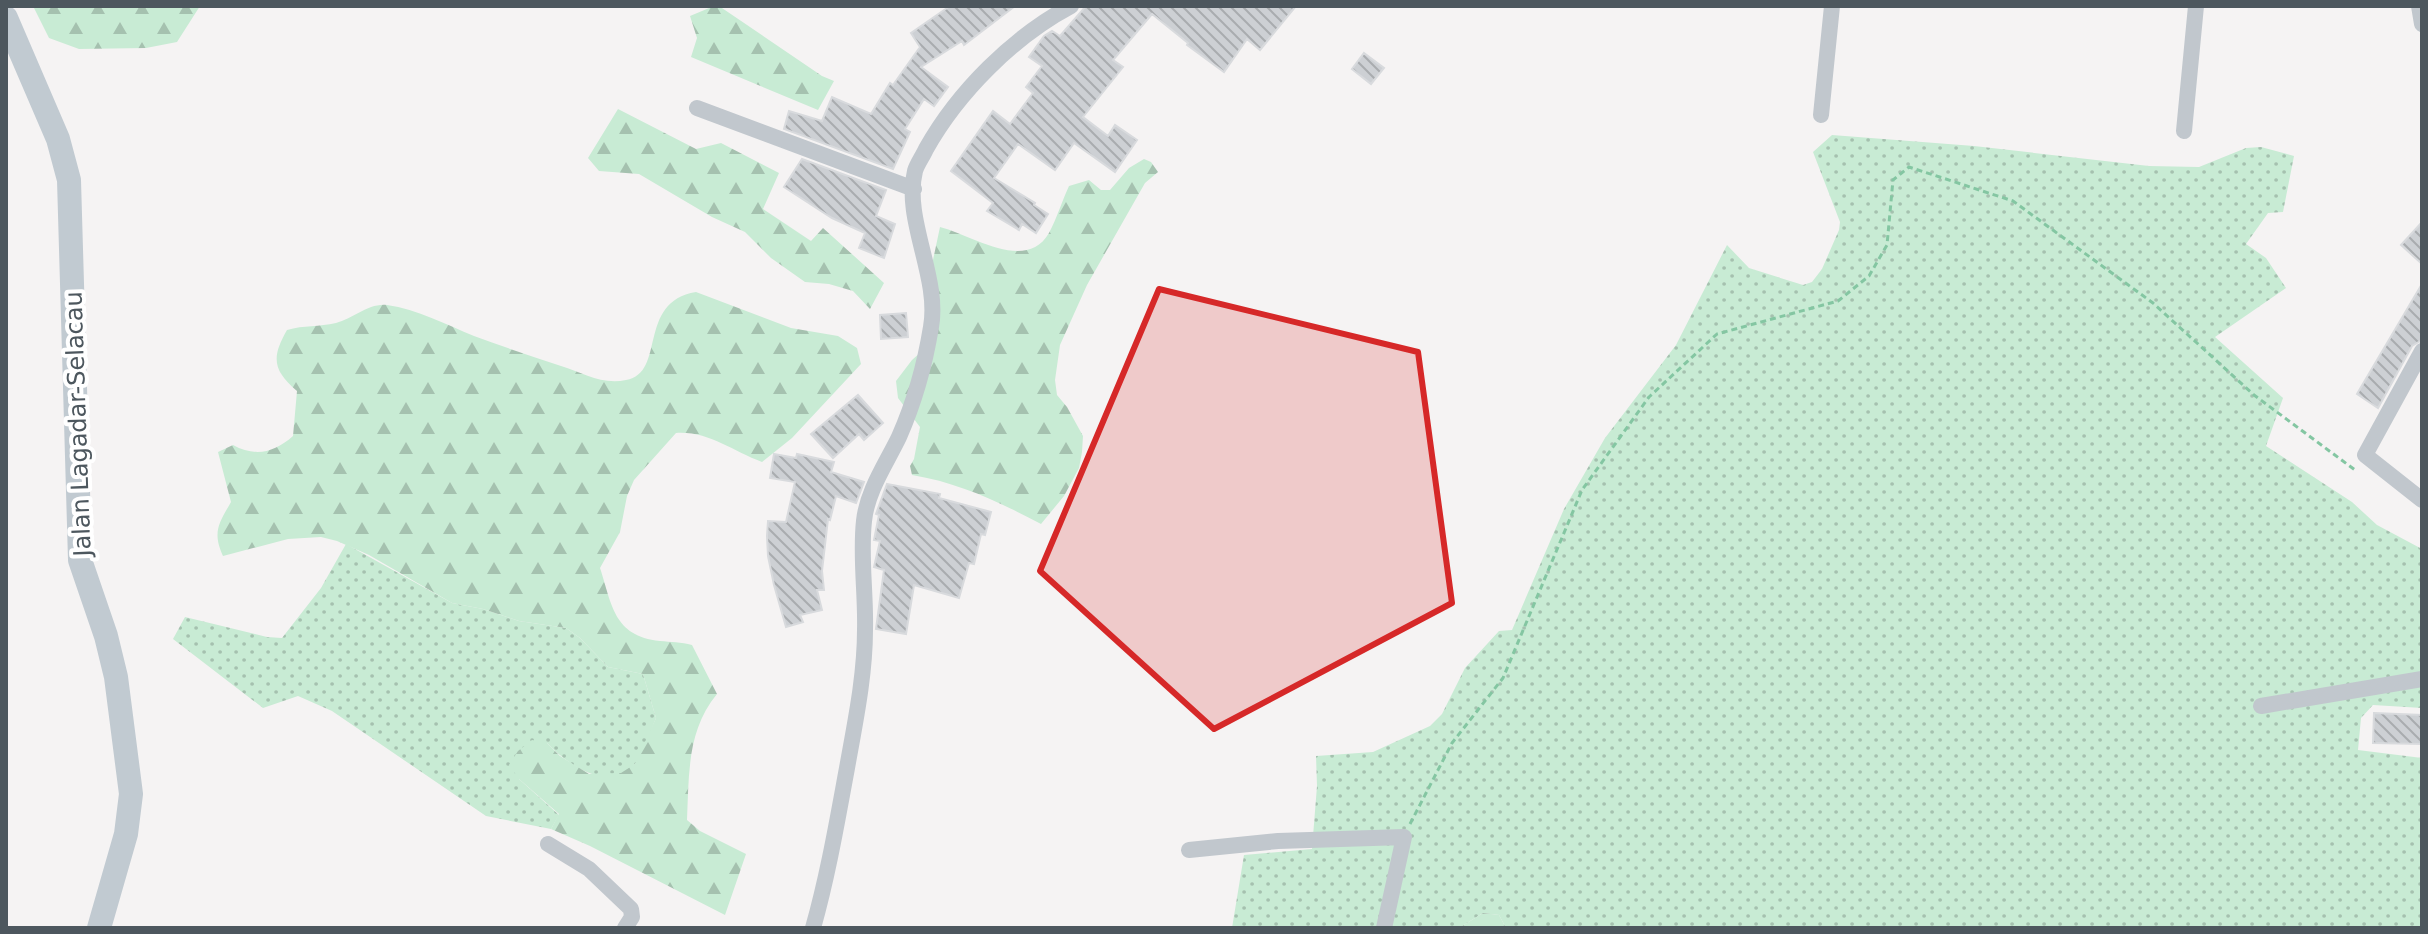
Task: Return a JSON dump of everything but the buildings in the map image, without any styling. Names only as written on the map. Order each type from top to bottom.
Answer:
[{"type":"street","points":[[813,928],[828,870],[861,683],[865,629],[862,574],[864,518],[875,483],[900,435],[917,386],[932,323],[928,277],[914,202],[915,170],[934,135],[974,85],[1012,48],[1050,18],[1071,6]]},
{"type":"street","points":[[1821,115],[1832,6]]},
{"type":"street","points":[[2184,131],[2196,6]]},
{"type":"street","points":[[2419,6],[2422,24]]},
{"type":"street","name":"Jalan Lagadar-Selacau","points":[[6,18],[58,139],[69,180],[80,560],[106,636],[116,677],[131,794],[126,834],[99,928]]},
{"type":"street","points":[[697,108],[914,189]]},
{"type":"street","points":[[2422,351],[2365,455],[2422,500]]},
{"type":"street","points":[[2261,706],[2422,679]]},
{"type":"street","points":[[1189,850],[1278,841],[1404,837],[1384,928]]},
{"type":"street","points":[[548,844],[589,869],[631,909],[632,917],[625,928]]},
{"type":"path","points":[[1404,837],[1452,743],[1503,678],[1582,490],[1649,397],[1717,334],[1838,301],[1869,276],[1887,245],[1893,180],[1909,167],[2013,201],[2153,303],[2254,395],[2362,476]]},
{"type":"highlighted area","points":[[1159,289],[1418,352],[1452,603],[1214,729],[1040,571]]},
{"type":"green space","points":[[33,6],[200,6],[177,42],[146,48],[79,49],[49,38]]},
{"type":"green space","points":[[719,6],[834,81],[818,110],[691,57],[697,38],[690,16]]},
{"type":"green space","points":[[618,109],[696,149],[721,143],[779,173],[763,209],[811,241],[823,228],[884,283],[870,309],[853,291],[829,284],[805,282],[771,258],[745,232],[712,217],[639,174],[599,171],[588,158]]},
{"type":"green space","points":[[1832,135],[1974,146],[2149,166],[2199,167],[2246,148],[2261,147],[2294,156],[2283,212],[2268,213],[2246,244],[2266,258],[2286,288],[2215,337],[2283,398],[2266,446],[2352,502],[2377,525],[2422,549],[2422,708],[2373,705],[2361,718],[2358,750],[2422,758],[2422,928],[1506,928],[1499,915],[1483,913],[1459,928],[1232,928],[1244,855],[1312,849],[1316,756],[1373,752],[1430,726],[1442,714],[1465,668],[1499,631],[1512,630],[1564,509],[1605,438],[1676,345],[1727,245],[1749,268],[1803,285],[1812,282],[1822,269],[1840,222],[1813,152]]},
{"type":"green space","points":[[1144,159],[1151,162],[1158,172],[1145,183],[1087,285],[1060,345],[1055,380],[1057,395],[1083,436],[1079,468],[1064,496],[1041,524],[979,494],[912,475],[910,466],[920,427],[898,398],[896,381],[912,360],[931,343],[934,335],[933,260],[940,227],[998,248],[1027,250],[1039,245],[1049,233],[1069,186],[1089,180],[1101,190],[1110,190],[1129,168]]},
{"type":"green space","points":[[696,292],[791,328],[838,336],[857,348],[861,364],[792,438],[762,462],[710,438],[676,433],[634,480],[627,496],[620,532],[600,568],[612,606],[624,625],[644,638],[692,645],[717,694],[707,708],[695,738],[689,770],[687,820],[700,831],[746,854],[725,915],[551,829],[559,814],[519,779],[509,765],[518,751],[532,740],[547,743],[560,756],[589,774],[621,773],[635,764],[656,718],[643,674],[608,667],[566,628],[519,621],[452,603],[369,555],[337,541],[321,537],[288,539],[223,556],[218,540],[220,522],[231,502],[218,452],[233,445],[249,451],[264,451],[279,446],[293,436],[297,391],[283,377],[277,363],[278,348],[287,330],[336,323],[373,306],[387,305],[421,314],[593,378],[617,381],[638,375],[646,365],[658,322],[666,309],[677,298]]},
{"type":"green space","points":[[346,544],[452,603],[519,621],[566,628],[608,667],[643,674],[656,718],[639,759],[624,773],[601,776],[577,767],[547,743],[519,779],[559,815],[551,829],[486,816],[332,711],[298,696],[263,708],[173,639],[185,617],[282,638],[321,588]]},
{"type":"green space","points":[[1483,913],[1499,915],[1506,928],[1459,928]]}]
